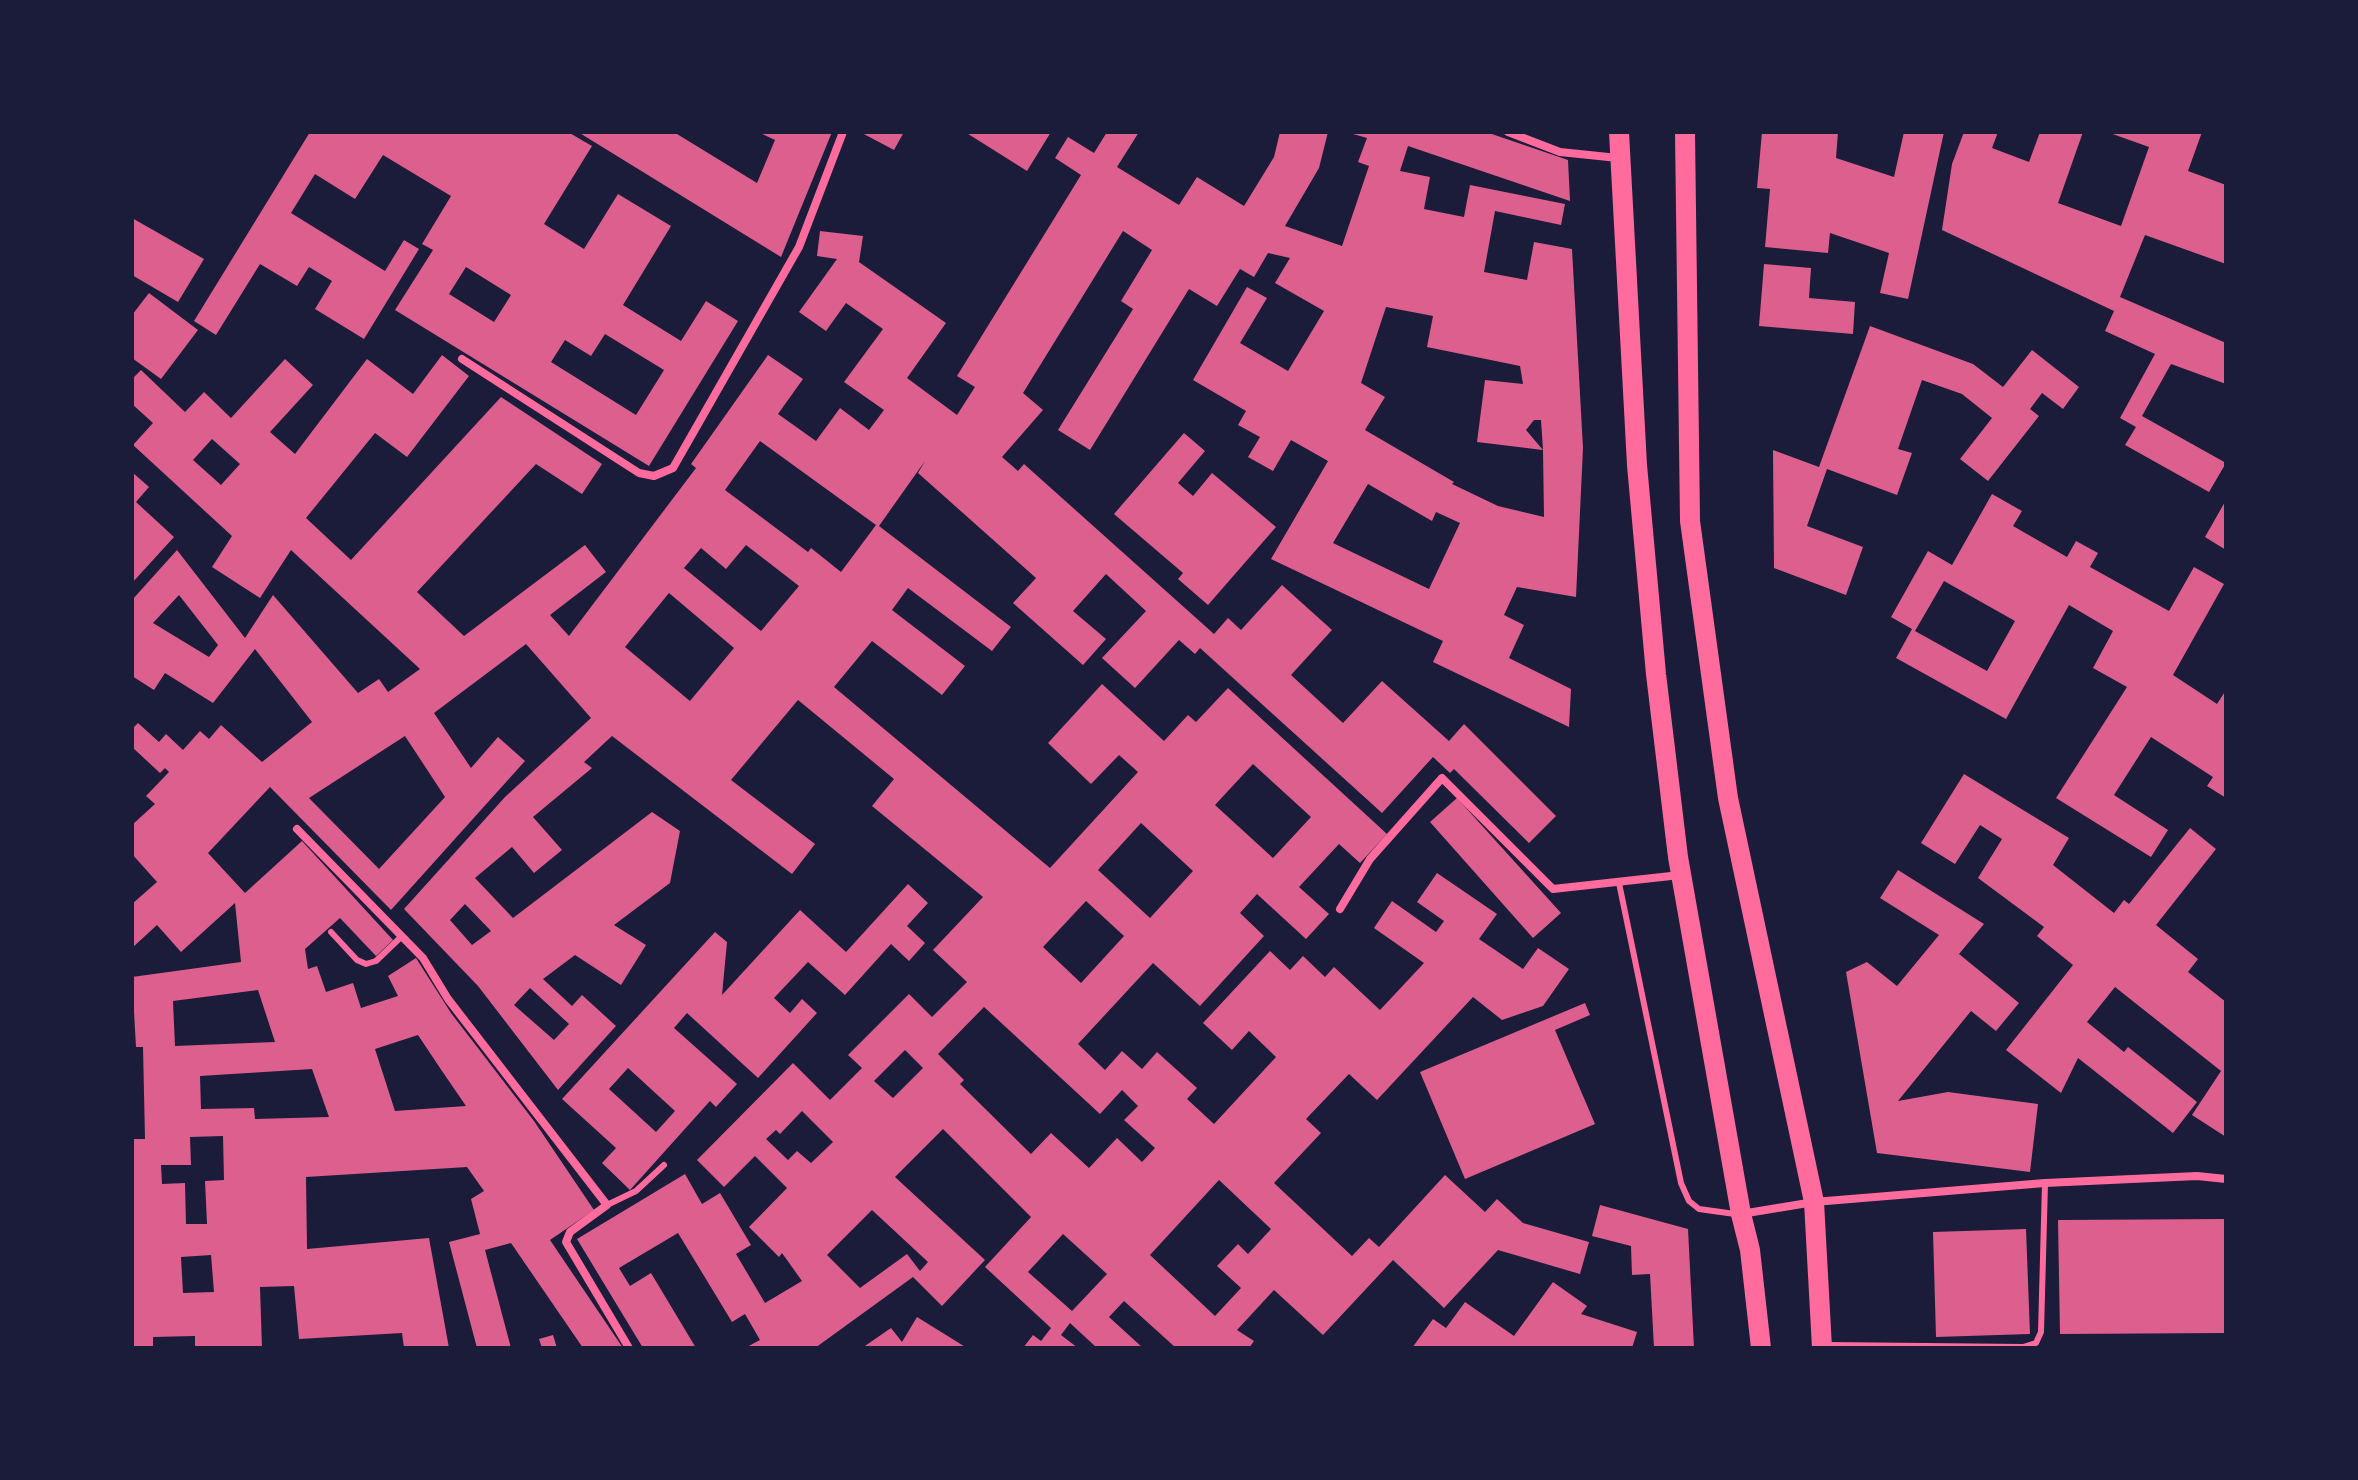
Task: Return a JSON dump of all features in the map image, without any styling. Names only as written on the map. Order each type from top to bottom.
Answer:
[{"type":"main road","points":[[1619,132],[1618,158],[1638,480],[1656,674],[1681,875],[1750,1250],[1761,1348]]},
{"type":"main road","points":[[1685,132],[1690,521],[1728,798],[1814,1202],[1822,1346]]},
{"type":"street","points":[[462,359],[639,473],[654,476],[673,468],[799,247],[843,132]]},
{"type":"street","points":[[1508,132],[1560,152],[1618,158]]},
{"type":"street","points":[[1340,909],[1370,859],[1442,778],[1546,886],[1559,890],[1681,875]]},
{"type":"street","points":[[297,829],[423,958],[448,999],[607,1205],[570,1232],[566,1242],[629,1348]]},
{"type":"street","points":[[1741,1214],[1814,1202],[2045,1183],[2197,1176],[2226,1179]]},
{"type":"lane","points":[[1619,883],[1681,1183],[1689,1201],[1699,1209],[1741,1214]]},
{"type":"lane","points":[[331,932],[357,960],[366,964],[376,961],[402,936]]},
{"type":"lane","points":[[607,1205],[636,1191],[664,1165]]},
{"type":"lane","points":[[1822,1346],[2023,1347],[2036,1343],[2041,1332],[2045,1183]]},
{"type":"building","points":[[310,132],[568,132],[592,146],[544,224],[584,249],[618,194],[671,226],[623,305],[681,341],[706,301],[738,321],[649,466],[395,310],[433,250],[422,244],[451,196],[383,155],[355,199],[315,174],[291,213],[385,271],[404,240],[419,249],[364,339],[315,309],[332,281],[309,267],[297,286],[260,264],[216,335],[194,321]],"holes":[[[466,267],[511,295],[494,322],[449,294]],[[605,334],[664,370],[636,415],[551,362],[565,340],[591,356]]]},
{"type":"building","points":[[578,132],[678,132],[757,183],[775,140],[758,132],[832,132],[781,257]]},
{"type":"building","points":[[860,132],[904,132],[894,150]]},
{"type":"building","points":[[965,132],[1051,132],[1027,171]]},
{"type":"building","points":[[1107,132],[1139,132],[1117,167],[1179,205],[1197,177],[1244,206],[1274,157],[1280,132],[1328,132],[1319,168],[1285,226],[1342,246],[1369,166],[1358,162],[1367,138],[1346,132],[1486,132],[1568,160],[1570,201],[1408,146],[1400,171],[1430,177],[1424,209],[1464,217],[1470,185],[1565,204],[1561,225],[1495,211],[1484,272],[1527,280],[1534,242],[1572,249],[1583,448],[1576,597],[1517,587],[1504,615],[1524,625],[1509,658],[1571,689],[1569,727],[1433,662],[1443,641],[1271,559],[1328,461],[1291,440],[1273,471],[1248,457],[1260,437],[1238,425],[1246,411],[1193,380],[1247,287],[1267,298],[1240,343],[1288,371],[1324,311],[1275,283],[1290,258],[1268,253],[1254,277],[1240,269],[1217,306],[1189,289],[1090,450],[1058,430],[1133,309],[1121,301],[1152,250],[1123,231],[1023,393],[1043,410],[1002,457],[1018,471],[1024,464],[1214,634],[1228,618],[1241,630],[1282,585],[1332,630],[1291,675],[1343,723],[1382,681],[1449,741],[1464,724],[1556,816],[1529,843],[1454,769],[1450,773],[1433,757],[1382,813],[1200,648],[1195,654],[1179,640],[1135,688],[1102,658],[1146,611],[1106,574],[1073,611],[1106,639],[1083,665],[1013,603],[1036,578],[918,473],[925,461],[879,526],[1011,627],[992,651],[908,588],[892,610],[965,666],[942,695],[872,641],[834,687],[1050,868],[1138,772],[1119,755],[1091,784],[1048,743],[1102,684],[1164,741],[1188,715],[1196,722],[1228,688],[1387,834],[1360,863],[1339,844],[1299,887],[1329,914],[1306,939],[1257,894],[1240,913],[1264,936],[1200,1006],[1153,963],[1078,1044],[1105,1070],[1122,1051],[1142,1069],[1157,1052],[1197,1088],[1187,1099],[1214,1124],[1276,1057],[1249,1031],[1232,1050],[1203,1023],[1270,951],[1290,970],[1303,956],[1325,977],[1334,967],[1380,1010],[1424,963],[1374,928],[1392,901],[1436,932],[1444,921],[1417,902],[1437,873],[1497,914],[1479,939],[1523,969],[1538,948],[1569,969],[1543,1006],[1502,1020],[1473,997],[1377,1100],[1349,1074],[1306,1119],[1321,1133],[1274,1183],[1352,1256],[1369,1238],[1379,1247],[1445,1175],[1485,1212],[1497,1199],[1523,1223],[1589,1242],[1580,1274],[1498,1250],[1444,1308],[1393,1260],[1323,1335],[1274,1290],[1237,1330],[1254,1341],[1249,1348],[1176,1348],[1124,1301],[1109,1317],[1143,1348],[1097,1348],[1070,1323],[1061,1335],[1078,1348],[1023,1348],[1033,1335],[1041,1341],[1051,1328],[985,1267],[1031,1217],[943,1129],[895,1177],[985,1260],[942,1306],[913,1277],[815,1348],[745,1348],[760,1340],[745,1314],[732,1322],[678,1233],[619,1268],[630,1286],[651,1273],[696,1348],[643,1348],[577,1239],[685,1174],[702,1204],[720,1193],[751,1245],[736,1254],[765,1303],[802,1281],[782,1253],[779,1257],[749,1227],[787,1188],[755,1156],[724,1187],[697,1160],[793,1063],[830,1100],[862,1068],[848,1055],[909,994],[932,1017],[967,982],[933,950],[983,897],[872,806],[894,779],[798,700],[731,780],[815,844],[792,874],[612,736],[584,762],[592,768],[533,817],[562,850],[534,873],[512,847],[475,878],[513,918],[652,812],[680,831],[670,883],[614,925],[646,945],[621,985],[575,955],[543,979],[572,1006],[582,995],[616,1026],[558,1090],[478,986],[404,909],[505,797],[591,718],[526,644],[434,713],[471,768],[498,737],[525,761],[391,910],[270,787],[208,853],[245,893],[302,841],[393,940],[376,956],[340,918],[305,949],[308,969],[317,966],[326,992],[353,983],[361,1008],[398,996],[388,976],[416,958],[451,1013],[534,1121],[594,1210],[550,1240],[623,1348],[583,1348],[511,1243],[485,1250],[511,1348],[477,1348],[449,1242],[480,1234],[471,1199],[484,1191],[467,1167],[306,1177],[307,1249],[429,1238],[449,1348],[404,1348],[402,1333],[299,1339],[294,1286],[260,1287],[262,1348],[195,1348],[195,1336],[153,1337],[153,1348],[133,1348],[133,1139],[145,1139],[143,1047],[136,1047],[132,977],[241,962],[235,903],[181,952],[157,925],[132,948],[132,904],[157,882],[132,854],[132,825],[155,804],[146,796],[169,772],[165,768],[160,773],[132,747],[132,729],[138,723],[159,742],[166,734],[183,750],[200,731],[209,739],[221,725],[262,762],[312,722],[255,649],[213,703],[165,673],[154,690],[132,676],[132,600],[177,550],[245,638],[273,595],[358,693],[379,679],[388,692],[420,669],[291,550],[260,598],[212,567],[232,536],[133,445],[153,423],[132,404],[132,379],[141,370],[185,412],[204,392],[231,418],[285,359],[313,385],[270,432],[295,454],[367,359],[413,394],[442,355],[469,376],[407,457],[375,433],[306,518],[351,560],[501,397],[602,464],[582,494],[536,464],[417,592],[464,636],[585,545],[606,572],[550,615],[569,636],[696,468],[691,464],[768,355],[803,379],[778,414],[816,441],[840,408],[869,430],[884,410],[844,382],[883,329],[846,303],[826,331],[799,312],[837,259],[817,256],[820,231],[863,236],[859,262],[946,323],[907,378],[957,415],[975,387],[957,376],[1081,175],[1055,158],[1068,137],[1094,153]],"holes":[[[1386,307],[1433,316],[1427,347],[1520,366],[1523,384],[1485,380],[1477,442],[1543,450],[1544,517],[1498,506],[1452,484],[1454,482],[1365,430],[1385,397],[1361,383]],[[1534,420],[1541,420],[1543,450],[1526,430]],[[212,439],[240,464],[221,485],[193,460]],[[760,441],[876,525],[841,572],[811,548],[808,552],[725,490]],[[1368,484],[1432,521],[1436,512],[1460,523],[1429,589],[1333,543]],[[746,545],[799,586],[761,631],[684,568],[701,548],[726,569]],[[669,593],[734,648],[690,701],[625,647]],[[179,595],[218,645],[209,657],[153,623]],[[405,736],[445,797],[379,869],[309,798]],[[1253,764],[1311,817],[1273,858],[1215,805]],[[1141,823],[1193,871],[1150,918],[1098,870]],[[1086,901],[1124,936],[1081,983],[1043,947]],[[465,904],[491,931],[472,945],[450,920]],[[530,988],[569,1024],[554,1040],[514,1005]],[[258,990],[275,1042],[175,1046],[173,1001]],[[984,1007],[1100,1114],[1122,1090],[1138,1106],[1124,1120],[1155,1148],[1142,1162],[1117,1138],[1089,1168],[1051,1133],[1031,1154],[960,1084],[964,1080],[938,1054]],[[418,1035],[466,1106],[395,1111],[375,1049]],[[905,1050],[923,1068],[893,1098],[874,1081]],[[312,1069],[329,1117],[255,1119],[254,1108],[201,1109],[200,1076]],[[802,1111],[833,1142],[811,1163],[797,1151],[788,1160],[766,1139],[776,1130],[780,1134]],[[223,1136],[224,1180],[205,1181],[207,1224],[186,1224],[185,1183],[162,1184],[161,1165],[191,1165],[190,1137]],[[1219,1180],[1271,1229],[1248,1254],[1238,1244],[1217,1266],[1241,1288],[1215,1316],[1150,1255]],[[872,1210],[928,1262],[920,1271],[907,1254],[860,1288],[827,1255]],[[1063,1234],[1107,1274],[1072,1311],[1028,1272]],[[211,1255],[214,1292],[183,1293],[181,1257]]]},
{"type":"building","points":[[1762,132],[1838,132],[1836,158],[1894,177],[1904,132],[1944,132],[1908,299],[1880,293],[1889,253],[1830,233],[1828,253],[1765,247],[1770,189],[1757,188]]},
{"type":"building","points":[[1964,132],[1998,132],[1992,148],[2029,162],[2040,132],[2083,132],[2058,203],[2121,226],[2149,147],[2107,132],[2202,132],[2188,171],[2226,185],[2226,264],[2145,235],[2120,297],[2226,343],[2226,384],[2171,364],[2142,416],[2226,463],[2209,492],[2125,445],[2136,427],[2120,418],[2155,354],[2105,331],[2114,311],[1942,230],[1952,164]]},
{"type":"building","points":[[132,218],[204,259],[178,302],[132,275]]},
{"type":"building","points":[[1764,264],[1811,268],[1809,298],[1855,302],[1853,334],[1759,326]]},
{"type":"building","points":[[149,293],[198,330],[161,379],[132,358],[132,315]]},
{"type":"building","points":[[1870,326],[1973,364],[2003,387],[2032,350],[2079,387],[2063,409],[2042,393],[2030,409],[2039,416],[1988,481],[1960,459],[1992,418],[1962,394],[1922,380],[1898,449],[1912,453],[1897,495],[1827,469],[1807,526],[1863,547],[1846,595],[1774,568],[1773,450],[1819,467]]},
{"type":"building","points":[[1184,433],[1205,451],[1178,483],[1193,496],[1212,473],[1276,527],[1208,605],[1178,579],[1183,573],[1114,514]]},
{"type":"building","points":[[132,472],[149,487],[136,502],[174,537],[132,583]]},
{"type":"building","points":[[1992,494],[2022,511],[2013,526],[2067,557],[2076,541],[2098,553],[2090,567],[2169,611],[2194,567],[2224,584],[2173,675],[2217,704],[2226,690],[2226,798],[2207,786],[2213,777],[2151,737],[2114,795],[2168,830],[2151,857],[2056,798],[2127,687],[2093,668],[2113,631],[2069,605],[2006,719],[1896,658],[1912,629],[1891,617],[1928,551],[1952,565]],"holes":[[[1944,581],[2015,621],[1987,671],[1915,631]]]},
{"type":"building","points":[[2226,500],[2226,550],[2205,537]]},
{"type":"building","points":[[1964,774],[2069,838],[2053,865],[2114,913],[2124,900],[2129,904],[2190,828],[2216,849],[2156,925],[2198,959],[2188,972],[2226,1002],[2226,1137],[2192,1115],[2221,1071],[2115,987],[2087,1022],[2124,1052],[2128,1047],[2197,1102],[2173,1133],[2078,1058],[2061,1093],[2006,1050],[2073,965],[2037,936],[2044,927],[1978,878],[2002,839],[1980,825],[1955,864],[1921,843]]},
{"type":"building","points":[[1457,798],[1561,913],[1533,938],[1430,822]]},
{"type":"building","points":[[1898,870],[1984,924],[1959,954],[2019,1003],[1996,1031],[1971,1011],[1898,1101],[1948,1092],[2038,1104],[2030,1172],[1877,1153],[1846,972],[1867,962],[1897,986],[1939,935],[1880,898]]},
{"type":"building","points":[[908,884],[928,903],[907,926],[925,943],[909,961],[891,944],[845,995],[808,962],[774,998],[790,1013],[802,999],[817,1013],[758,1078],[687,1013],[674,1028],[737,1084],[716,1107],[710,1101],[630,1190],[602,1163],[616,1148],[562,1099],[715,932],[727,942],[722,995],[800,910],[846,952]],"holes":[[[628,1068],[675,1111],[656,1132],[609,1089]]]},
{"type":"building","points":[[1585,1003],[1590,1015],[1555,1030],[1595,1124],[1465,1179],[1420,1072]]},
{"type":"building","points":[[1600,1205],[1688,1229],[1694,1348],[1654,1348],[1650,1274],[1632,1275],[1631,1246],[1592,1236]]},
{"type":"building","points":[[2226,1219],[2226,1333],[2060,1334],[2058,1220]]},
{"type":"building","points":[[2026,1229],[2030,1334],[1936,1337],[1933,1232]]},
{"type":"building","points":[[1553,1282],[1587,1306],[1581,1314],[1637,1332],[1632,1348],[1412,1348],[1433,1319],[1446,1328],[1465,1302],[1514,1336]]},
{"type":"building","points":[[917,1317],[967,1348],[862,1348],[891,1328],[902,1342]]},
{"type":"building","points":[[553,1335],[557,1348],[542,1348],[539,1339]]}]
